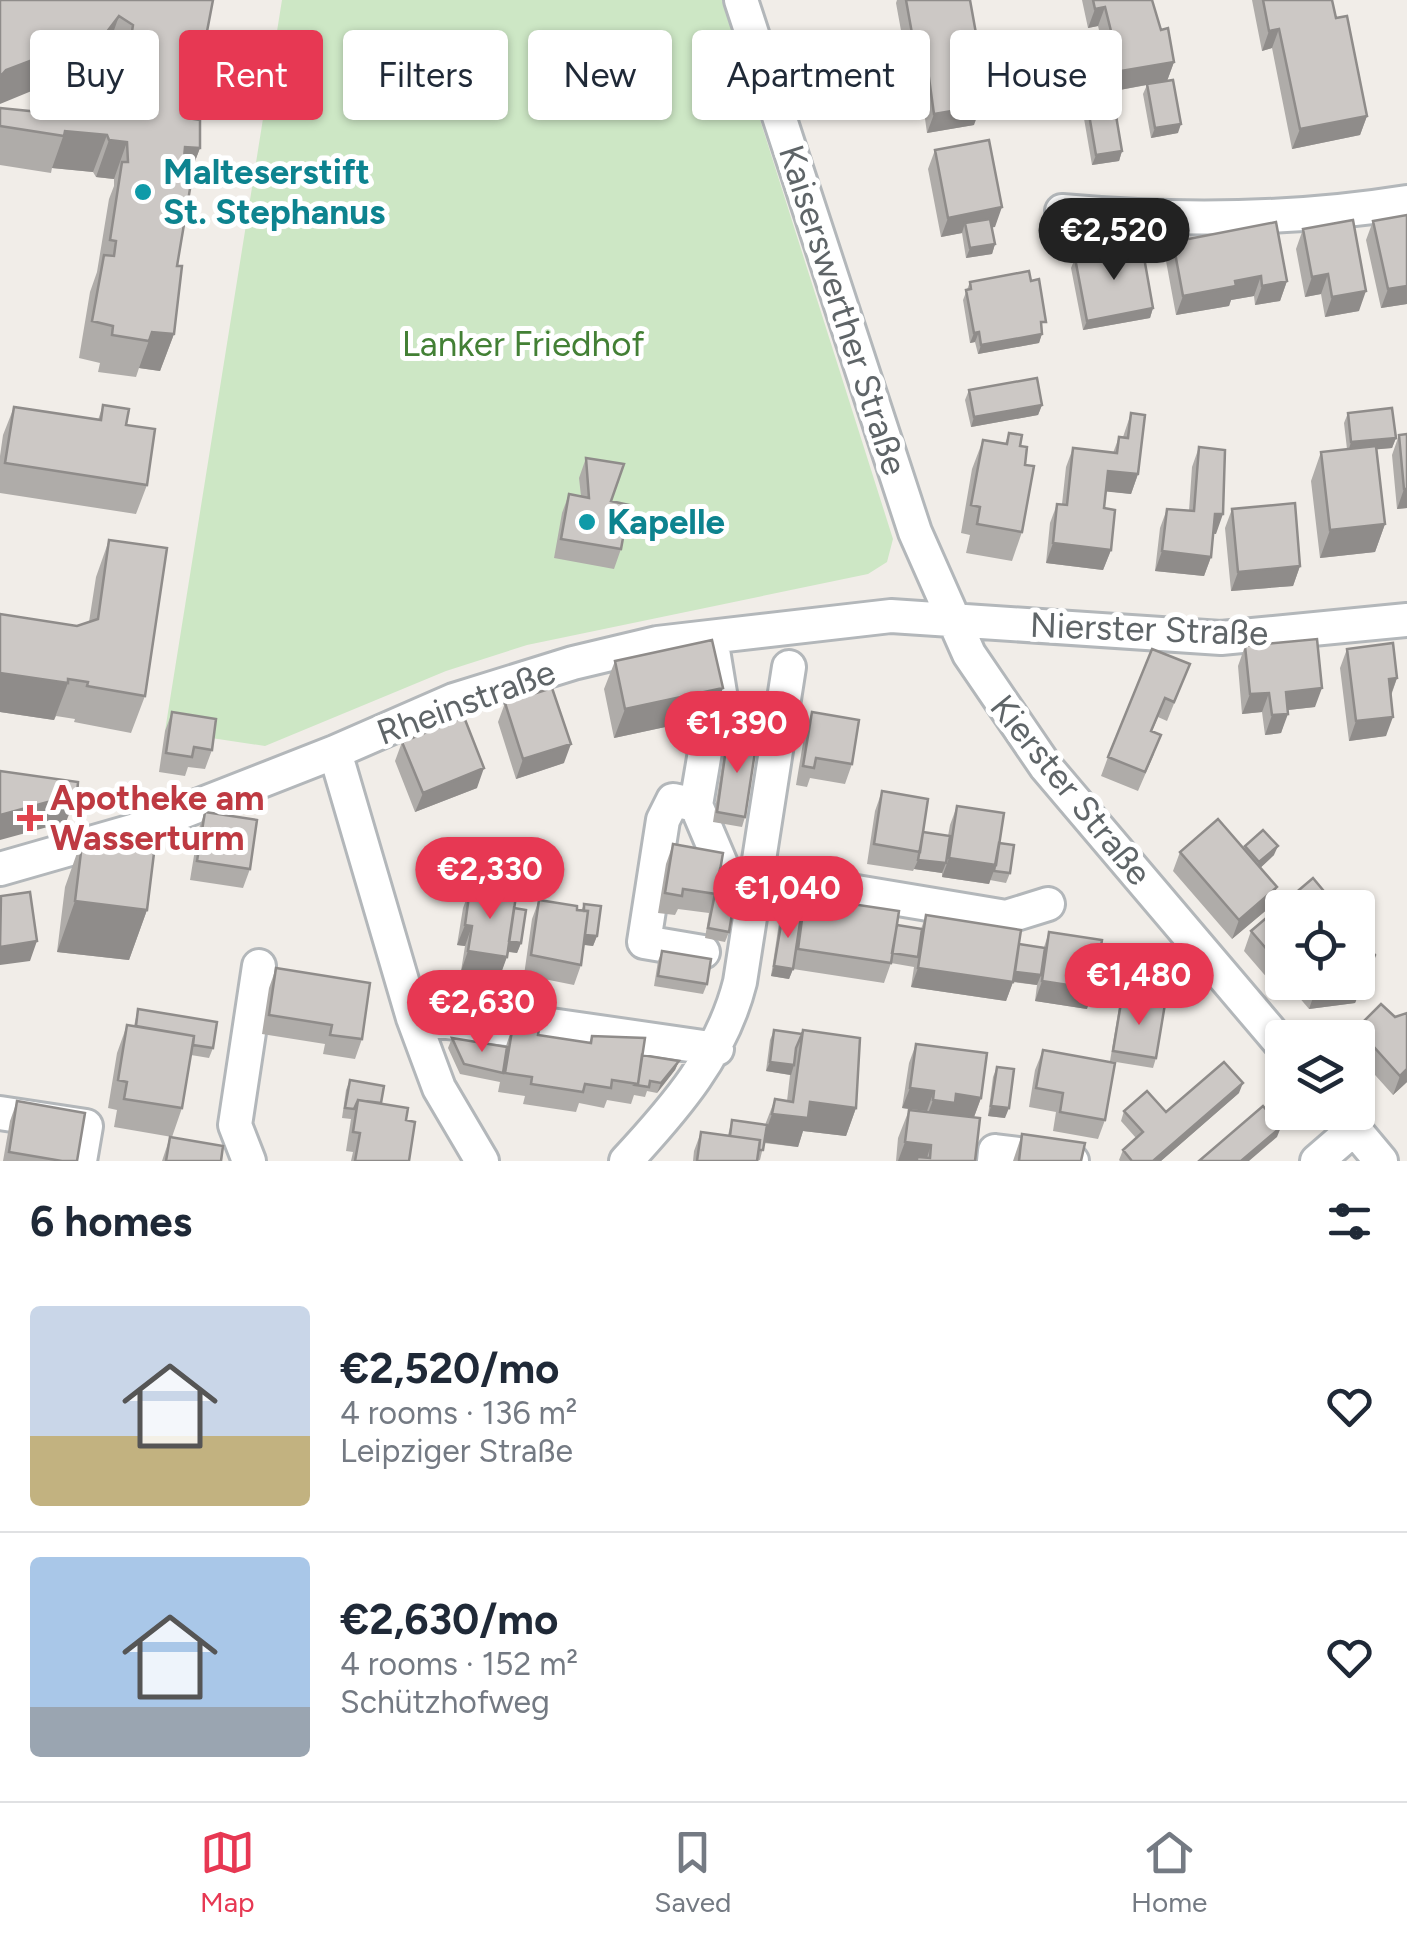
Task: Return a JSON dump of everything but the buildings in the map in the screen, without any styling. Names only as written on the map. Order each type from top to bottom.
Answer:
[{"type":"street","name":"Kaiserswerther Straße","points":[[741,0],[915,532],[950,618]]},
{"type":"street","points":[[1062,211],[1138,218],[1256,215],[1407,202]]},
{"type":"street","name":"Rheinstraße","points":[[0,869],[136,830],[335,752],[454,700],[522,678],[645,646],[710,636],[880,616],[950,618]]},
{"type":"street","name":"Nierster Straße","points":[[950,618],[1221,638],[1407,620]]},
{"type":"street","name":"Kierster Straße","points":[[950,618],[992,691],[1046,767],[1265,1025]]},
{"type":"street","points":[[710,636],[722,705],[720,725],[707,740],[696,805],[740,873],[1006,917],[1048,904]]},
{"type":"street","points":[[626,1161],[717,1049],[730,1024],[740,982],[740,873],[790,668]]},
{"type":"street","points":[[335,752],[413,1018],[440,1088],[482,1161]]},
{"type":"street","points":[[696,805],[673,800],[663,820],[644,942],[704,952]]},
{"type":"street","points":[[249,1161],[235,1126],[259,966]]},
{"type":"street","points":[[413,1018],[516,1030],[538,1023],[717,1049]]},
{"type":"street","points":[[0,1112],[86,1126],[80,1161]]},
{"type":"street","points":[[1317,1161],[1340,1130]]},
{"type":"street","points":[[1355,1130],[1381,1161]]},
{"type":"street","points":[[994,1161],[995,1151],[1072,1161]]},
{"type":"green space","name":"Lanker Friedhof","points":[[282,0],[722,0],[732,30],[692,30],[692,120],[760,120],[893,539],[887,562],[868,574],[527,645],[446,671],[265,746],[165,731],[263,120],[323,120],[323,30],[277,30]]},
{"type":"place","name":"Malteserstift St. Stephanus","points":[[143,192]]},
{"type":"place","name":"Kapelle","points":[[587,522]]},
{"type":"place","name":"Apotheke am Wasserturm","points":[[30,818]]}]
